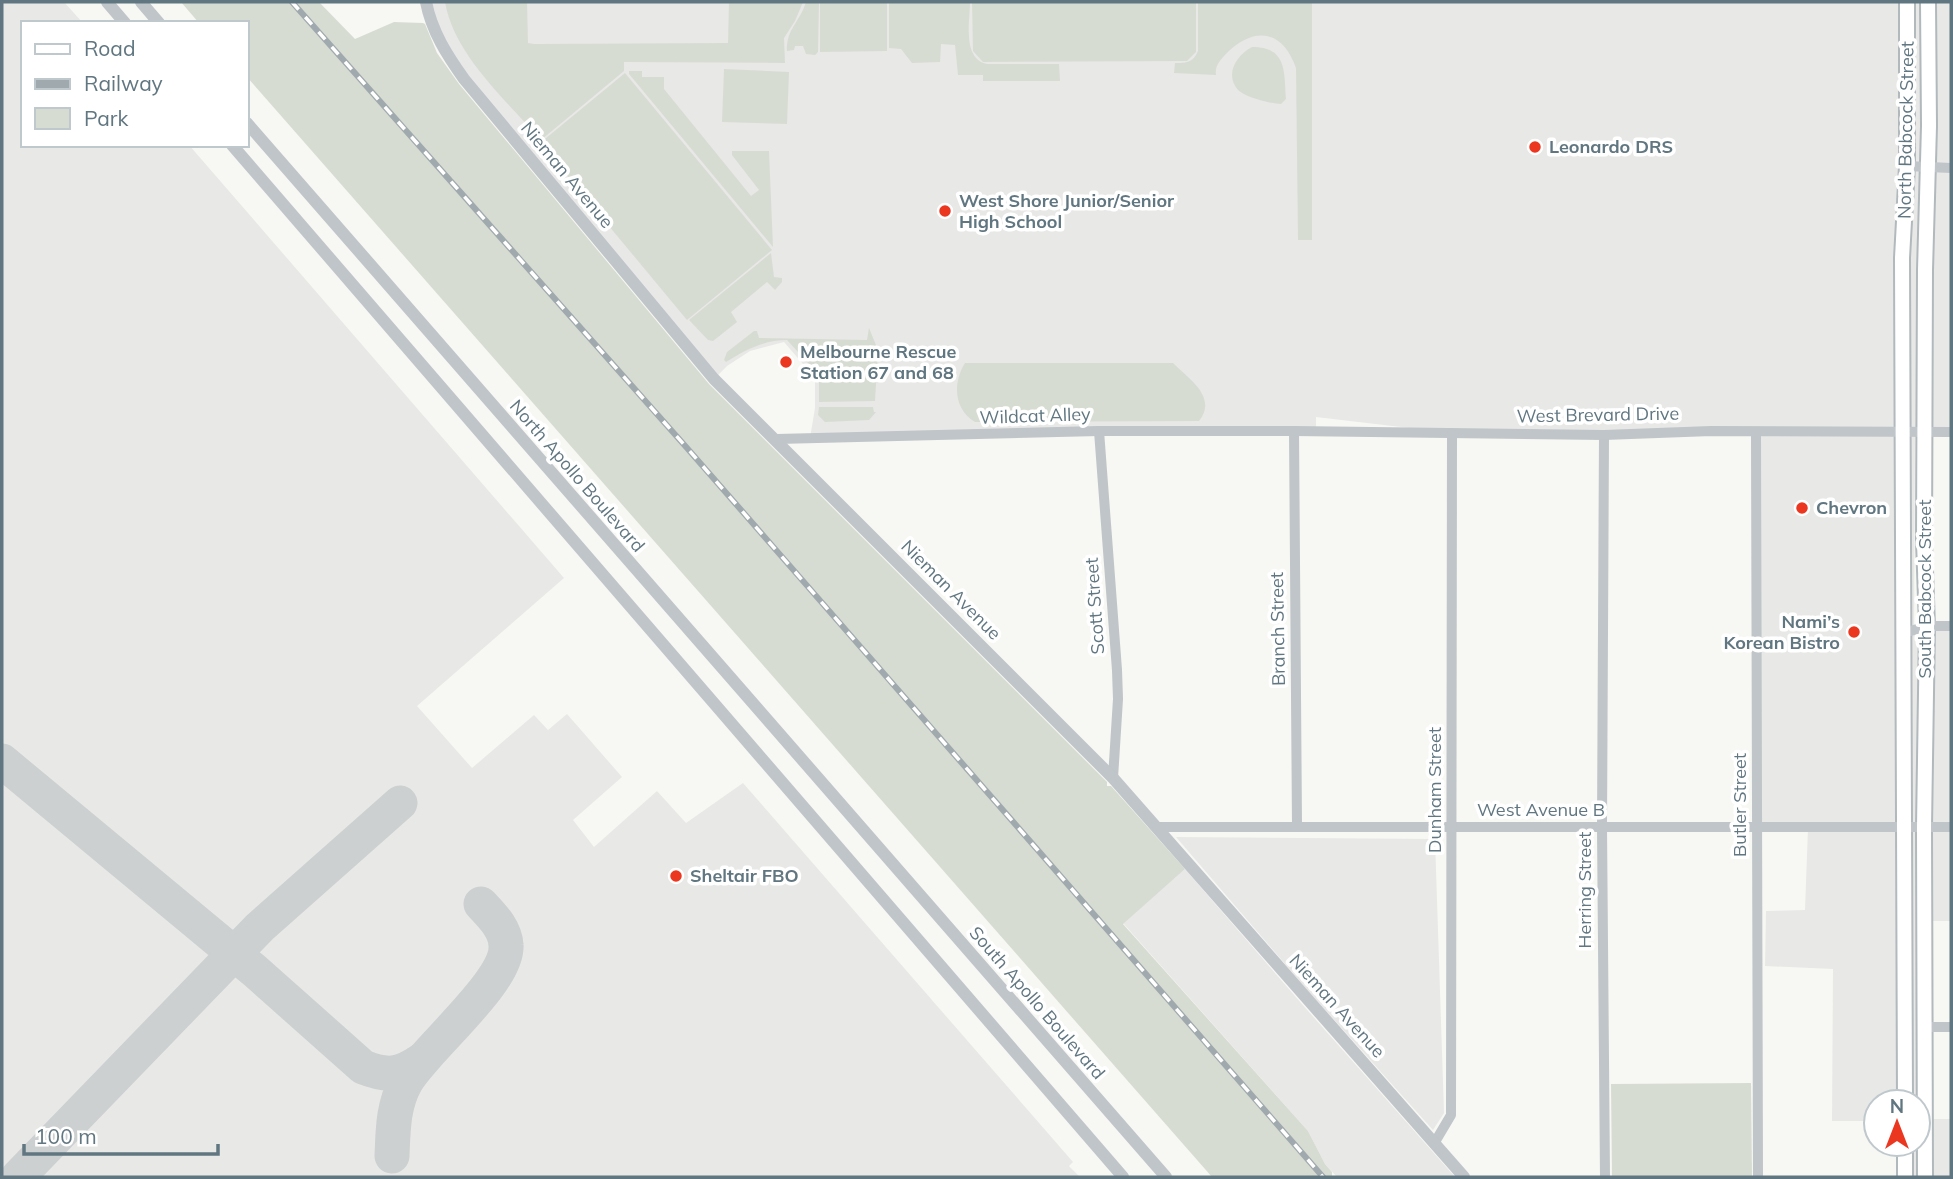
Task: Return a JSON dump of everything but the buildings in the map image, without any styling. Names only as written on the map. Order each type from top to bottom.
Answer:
[{"type":"main road","name":"North Babcock Street","points":[[1902,258],[1907,166],[1907,2]]},
{"type":"main road","name":"South Babcock Street","points":[[1925,1177],[1927,2]]},
{"type":"main road","name":"South Babcock Street","points":[[1902,258],[1905,1088]]},
{"type":"main road","points":[[1905,1158],[1905,1177]]},
{"type":"street","points":[[107,2],[123,21]]},
{"type":"street","points":[[141,2],[157,21]]},
{"type":"street","name":"Nieman Avenue","points":[[426,2],[442,48],[464,79],[714,379],[777,439],[1113,778],[1464,1177]]},
{"type":"street","name":"North Apollo Boulevard","points":[[248,124],[882,852]]},
{"type":"street","points":[[234,147],[1123,1177]]},
{"type":"street","points":[[1907,166],[1951,168]]},
{"type":"street","name":"Wildcat Alley","points":[[777,439],[1099,431],[1293,431]]},
{"type":"street","name":"Scott Street","points":[[1099,431],[1118,670],[1113,778]]},
{"type":"street","name":"West Brevard Drive","points":[[1293,431],[1604,435],[1711,431],[1951,432]]},
{"type":"street","name":"Branch Street","points":[[1293,431],[1297,826]]},
{"type":"street","name":"Butler Street","points":[[1756,432],[1758,1177]]},
{"type":"street","name":"Dunham Street","points":[[1434,1142],[1451,1115],[1452,433]]},
{"type":"street","name":"Herring Street","points":[[1604,435],[1602,827],[1605,1177]]},
{"type":"street","points":[[1904,633],[1927,626],[1951,626]]},
{"type":"street","name":"West Avenue B","points":[[1158,827],[1951,827]]},
{"type":"street","name":"South Apollo Boulevard","points":[[882,852],[1167,1177]]},
{"type":"street","points":[[1926,1027],[1951,1027]]},
{"type":"shaded area","points":[[2,2],[64,2],[81,21],[21,21],[21,147],[191,147],[564,578],[417,706],[472,768],[534,715],[548,730],[567,714],[622,777],[573,820],[594,847],[657,791],[686,823],[743,783],[1073,1162],[1069,1166],[1080,1177],[2,1177]]},
{"type":"shaded area","points":[[426,2],[1951,2],[1951,432],[1915,437],[1914,627],[1951,629],[1951,921],[1931,921],[1929,1088],[1862,1088],[1862,1121],[1832,1121],[1833,969],[1765,966],[1766,911],[1805,910],[1808,828],[1757,828],[1756,433],[1452,433],[1316,417],[1316,431],[810,438],[815,408],[815,378],[784,342],[750,351],[727,366],[714,379],[464,79]]},
{"type":"shaded area","points":[[1176,837],[1435,839],[1444,1113],[1433,1130],[1310,993]]},
{"type":"shaded area","points":[[1185,869],[1455,1177],[1337,1177],[1325,1164],[1308,1131],[1123,923]]},
{"type":"shaded area","points":[[1932,1119],[1951,1119],[1951,1177],[1897,1177],[1897,1158],[1932,1158]]},
{"type":"green space","points":[[181,2],[319,2],[355,39],[394,22],[425,24],[437,53],[459,84],[709,384],[1107,782],[1107,786],[1111,786],[1185,869],[1123,924],[1308,1131],[1332,1172],[1332,1177],[1212,1177],[248,78],[248,21],[197,21]]},
{"type":"green space","points":[[445,2],[527,2],[528,43],[534,44],[728,43],[729,2],[803,2],[784,38],[785,63],[624,62],[624,71],[541,140],[470,59],[450,22]]},
{"type":"green space","points":[[806,2],[819,2],[818,52],[815,55],[806,54],[803,46],[795,46],[794,50],[787,51],[791,31]]},
{"type":"green space","points":[[820,2],[887,2],[887,51],[820,52]]},
{"type":"green space","points":[[889,2],[970,2],[969,38],[974,55],[979,61],[987,64],[1059,64],[1060,81],[983,81],[983,75],[958,75],[955,45],[941,44],[940,62],[912,63],[901,49],[889,48]]},
{"type":"green space","points":[[972,2],[1196,2],[1196,52],[1187,61],[983,62],[973,51]]},
{"type":"green space","points":[[1198,2],[1312,2],[1312,240],[1298,240],[1296,68],[1290,55],[1283,45],[1274,39],[1255,36],[1235,46],[1224,56],[1219,62],[1216,75],[1174,73],[1175,63],[1189,62],[1198,51]]},
{"type":"green space","points":[[1252,47],[1272,51],[1278,56],[1285,79],[1286,99],[1281,104],[1246,95],[1234,84],[1234,65]]},
{"type":"green space","points":[[724,69],[789,72],[787,124],[722,122]]},
{"type":"green space","points":[[629,71],[642,71],[642,77],[664,77],[664,89],[751,196],[759,190],[732,155],[732,151],[769,151],[773,247],[629,74]]},
{"type":"green space","points":[[625,73],[772,250],[687,320],[540,143]]},
{"type":"green space","points":[[771,253],[774,277],[782,278],[782,282],[775,290],[767,282],[731,312],[737,322],[713,341],[708,340],[689,320]]},
{"type":"green space","points":[[869,328],[878,350],[875,401],[819,402],[819,375],[787,340],[763,344],[726,362],[724,360],[727,352],[754,331],[757,331],[759,338],[867,340]]},
{"type":"green space","points":[[965,363],[1173,363],[1199,389],[1205,404],[1204,412],[1199,421],[975,422],[962,410],[957,395],[958,378]]},
{"type":"green space","points":[[819,407],[873,407],[876,412],[869,420],[825,422],[818,415]]},
{"type":"green space","points":[[1751,1083],[1752,1177],[1612,1177],[1611,1084]]},
{"type":"taxiway","points":[[2,761],[255,971],[363,1067],[394,1073],[422,1060]]},
{"type":"taxiway","points":[[18,1177],[260,927],[400,803]]},
{"type":"taxiway","points":[[392,1156],[396,1109],[406,1082],[481,995],[503,960],[506,945],[503,933],[481,904]]},
{"type":"railway","points":[[292,2],[687,448],[1323,1177]]},
{"type":"place","name":"Leonardo DRS","points":[[1535,147]]},
{"type":"place","name":"West Shore Junior/Senior High School","points":[[945,211]]},
{"type":"place","name":"Melbourne Rescue Station 67 and 68","points":[[786,362]]},
{"type":"place","name":"Chevron","points":[[1802,508]]},
{"type":"place","name":"Nami’s Korean Bistro","points":[[1854,632]]},
{"type":"place","name":"Sheltair FBO","points":[[676,876]]}]
